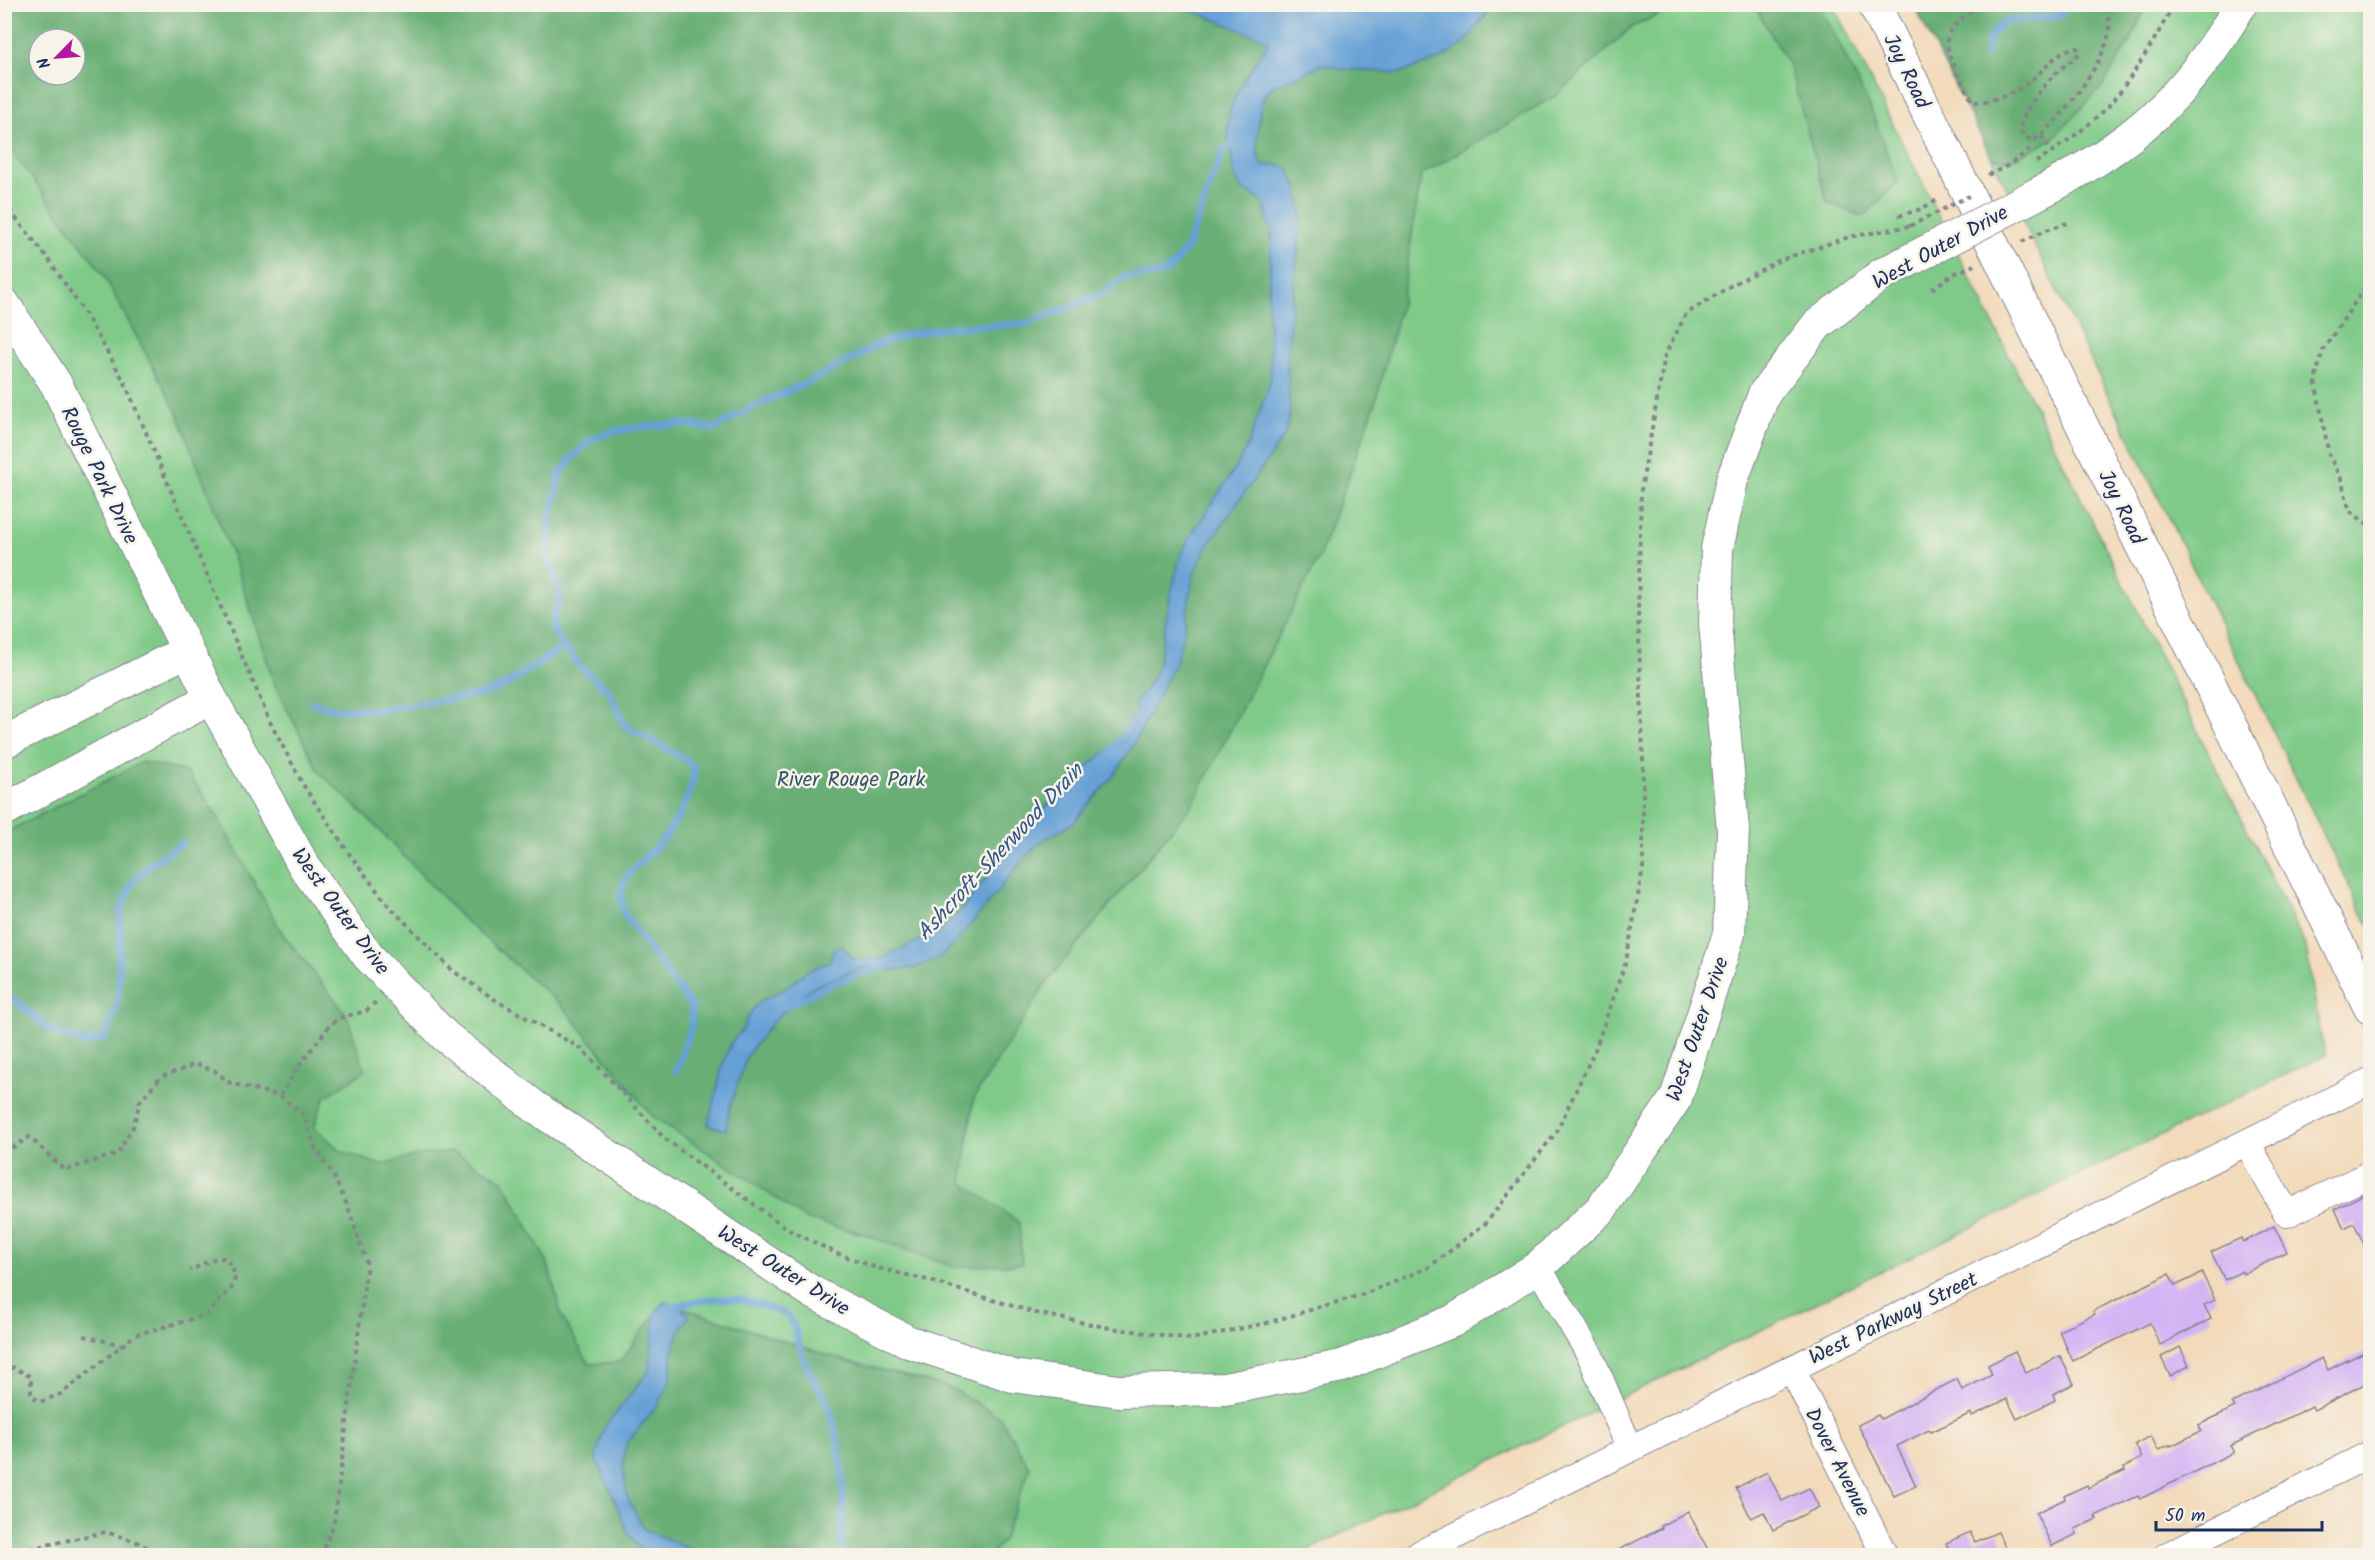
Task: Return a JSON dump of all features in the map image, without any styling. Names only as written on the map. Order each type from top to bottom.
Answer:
[{"type":"main road","name":"Joy Road","points":[[1874,4],[2370,1005]]},
{"type":"main road","name":"West Outer Drive","points":[[187,651],[304,866],[368,956],[445,1036],[535,1107],[812,1292],[909,1342],[1013,1376],[1119,1391],[1225,1389],[1342,1366],[1453,1321],[1538,1267],[1600,1209],[1676,1098],[1729,934],[1732,830],[1715,623],[1717,549],[1732,480],[1764,394],[1817,325],[1882,274],[1906,262],[2033,180],[2102,158],[2151,118],[2196,73],[2218,43],[2241,4]]},
{"type":"main road","name":"Rouge Park Drive","points":[[4,304],[56,384],[187,651]]},
{"type":"main road","points":[[4,742],[187,651]]},
{"type":"main road","points":[[4,810],[211,698]]},
{"type":"street","name":"West Parkway Street","points":[[1415,1556],[2370,1081]]},
{"type":"street","points":[[2247,1143],[2287,1214],[2370,1174]]},
{"type":"street","points":[[1538,1267],[1590,1355],[1630,1449]]},
{"type":"street","name":"Dover Avenue","points":[[1791,1369],[1885,1556]]},
{"type":"street","points":[[2166,1556],[2370,1454]]},
{"type":"path","points":[[1977,4],[1947,37],[1950,56],[1973,102],[1999,98],[2021,89],[2062,51],[2077,48],[2080,52],[2044,87],[2021,122],[2021,130],[2026,138],[2033,141],[2041,136],[2070,102],[2102,55],[2109,33],[2107,4]]},
{"type":"path","points":[[2033,180],[2052,152],[2111,103],[2155,40],[2174,4]]},
{"type":"path","points":[[2041,136],[2052,152]]},
{"type":"path","points":[[1988,175],[2009,165],[2031,149]]},
{"type":"path","points":[[1899,216],[1921,209],[1939,199]]},
{"type":"path","points":[[4,203],[50,260],[86,315],[124,381],[272,724],[305,788],[350,855],[388,905],[453,971],[498,1001],[582,1049],[664,1138],[789,1230],[836,1253],[874,1267],[927,1280],[1036,1313],[1110,1328],[1191,1339],[1267,1323],[1353,1297],[1428,1268],[1486,1223],[1557,1131],[1595,1050],[1626,961],[1643,868],[1643,757],[1638,611],[1641,490],[1665,355],[1686,314],[1730,286],[1780,260],[1849,237],[1910,226]]},
{"type":"path","points":[[2022,242],[2043,231],[2067,223]]},
{"type":"path","points":[[1932,289],[1953,274],[1975,265]]},
{"type":"path","points":[[2370,280],[2323,350],[2315,380],[2329,455],[2342,479],[2350,511],[2370,524]]},
{"type":"path","points":[[280,1096],[329,1026],[339,1018],[366,1011],[397,986]]},
{"type":"path","points":[[4,1153],[29,1137],[65,1170],[117,1154],[133,1127],[140,1101],[161,1077],[196,1064],[215,1071],[231,1083],[280,1096],[303,1113],[315,1147],[333,1175],[348,1207],[367,1264],[334,1523],[321,1556]]},
{"type":"path","points":[[4,1375],[13,1367],[31,1377],[31,1395],[40,1402],[61,1394],[135,1335],[206,1315],[231,1289],[235,1278],[232,1265],[223,1258],[210,1260],[190,1271]]},
{"type":"path","points":[[84,1336],[122,1345]]},
{"type":"path","points":[[4,1552],[14,1552],[106,1532],[136,1542],[162,1556]]},
{"type":"green space","name":"River Rouge Park","points":[[5,5],[1833,5],[2306,947],[2321,1038],[2326,1055],[1298,1555],[5,1556]]},
{"type":"green space","points":[[5,5],[1178,5],[1230,24],[1322,64],[1482,22],[1492,5],[1679,5],[1632,27],[1557,95],[1421,175],[1402,300],[1374,407],[1320,555],[1192,805],[1046,983],[974,1098],[962,1182],[1019,1223],[1022,1264],[953,1267],[863,1234],[805,1219],[653,1117],[564,1008],[461,917],[370,820],[319,772],[274,683],[238,571],[177,412],[103,274],[23,166],[5,146]]},
{"type":"green space","points":[[1754,5],[1820,5],[1870,107],[1898,182],[1863,217],[1827,202],[1789,65]]},
{"type":"green space","points":[[1914,5],[2146,5],[2131,40],[2101,88],[2051,140],[2011,160],[1992,158]]},
{"type":"green space","points":[[1917,5],[2370,5],[2370,925],[2367,923]]},
{"type":"green space","points":[[142,762],[187,772],[217,816],[283,934],[347,1015],[365,1071],[325,1097],[314,1127],[341,1151],[381,1165],[423,1154],[454,1152],[503,1180],[548,1264],[562,1317],[589,1364],[620,1362],[664,1302],[840,1359],[951,1388],[1000,1417],[1030,1468],[1003,1540],[991,1555],[5,1556],[5,833]]},
{"type":"water","points":[[1339,4],[1396,8],[1409,4],[1492,5],[1465,43],[1440,59],[1400,73],[1342,69],[1322,64],[1276,85],[1265,95],[1258,131],[1259,159],[1265,166],[1275,164],[1288,169],[1297,188],[1302,213],[1287,361],[1290,411],[1285,435],[1206,548],[1193,577],[1184,631],[1176,661],[1135,742],[1115,774],[1074,822],[1040,842],[954,945],[937,959],[914,968],[896,970],[860,968],[809,989],[774,1020],[747,1055],[729,1110],[726,1130],[708,1125],[723,1064],[732,1041],[743,1029],[749,1015],[760,1001],[783,990],[807,971],[829,962],[833,951],[841,945],[854,960],[882,958],[939,932],[961,911],[987,877],[1008,838],[1054,799],[1064,786],[1100,756],[1121,743],[1135,725],[1138,717],[1135,703],[1152,679],[1159,662],[1170,597],[1181,554],[1238,464],[1249,442],[1271,379],[1268,301],[1272,236],[1265,208],[1260,199],[1242,189],[1235,177],[1228,139],[1229,113],[1237,91],[1269,41],[1178,5]]},
{"type":"water","points":[[664,1302],[679,1305],[689,1316],[679,1332],[673,1352],[670,1382],[656,1407],[626,1444],[623,1466],[627,1497],[644,1529],[704,1555],[649,1556],[641,1550],[626,1529],[596,1457],[604,1428],[649,1371],[655,1313]]},
{"type":"building","points":[[2370,1191],[2370,1257],[2354,1223],[2344,1228],[2335,1209]]},
{"type":"building","points":[[2274,1226],[2287,1252],[2243,1274],[2242,1271],[2225,1280],[2211,1252],[2241,1238],[2243,1242]]},
{"type":"building","points":[[2202,1273],[2215,1300],[2204,1305],[2211,1319],[2160,1345],[2150,1323],[2073,1361],[2059,1331],[2095,1314],[2093,1311],[2169,1274],[2175,1286]]},
{"type":"building","points":[[2180,1347],[2189,1366],[2170,1376],[2161,1357]]},
{"type":"building","points":[[2370,1349],[2370,1381],[2314,1410],[2312,1406],[2230,1446],[2234,1452],[2140,1499],[2138,1496],[2095,1516],[2097,1519],[2075,1529],[2077,1534],[2052,1546],[2036,1513],[2065,1499],[2064,1496],[2087,1485],[2088,1488],[2125,1470],[2124,1467],[2142,1458],[2135,1444],[2151,1436],[2158,1450],[2171,1446],[2201,1431],[2199,1425],[2235,1407],[2232,1403],[2322,1358],[2328,1370]]},
{"type":"building","points":[[2015,1351],[2026,1373],[2060,1356],[2074,1384],[2053,1394],[2055,1400],[2017,1419],[2007,1399],[1972,1416],[1971,1413],[1931,1432],[1929,1430],[1897,1446],[1916,1486],[1894,1496],[1858,1425],[1878,1415],[1881,1419],[1957,1379],[1962,1390],[1992,1375],[1988,1365]]},
{"type":"building","points":[[1767,1472],[1782,1501],[1809,1488],[1819,1507],[1773,1530],[1764,1512],[1751,1518],[1736,1488]]},
{"type":"building","points":[[1688,1511],[1711,1556],[1607,1556],[1662,1528],[1661,1526]]},
{"type":"building","points":[[1970,1532],[1975,1542],[1998,1532],[2009,1556],[1946,1556],[1951,1553],[1946,1543]]},
{"type":"waterway","points":[[1987,54],[1992,34],[1999,26],[2009,21],[2057,16],[2063,13],[2068,4]]},
{"type":"waterway","points":[[676,1071],[691,1028],[692,1007],[626,917],[621,894],[625,880],[663,840],[676,821],[691,788],[694,768],[688,761],[624,725],[610,692],[580,666],[555,634],[552,619],[561,596],[548,557],[548,533],[560,474],[589,441],[609,432],[684,424],[714,429],[756,405],[807,383],[883,342],[914,333],[952,327],[1026,324],[1100,295],[1124,277],[1156,275],[1164,272],[1173,266],[1188,245],[1223,150],[1237,142]]},
{"type":"waterway","points":[[312,703],[336,709],[376,710],[484,694],[506,685],[563,647]]},
{"type":"waterway","name":"Ashcroft-Sherwood Drain","points":[[1110,753],[1142,709]]},
{"type":"waterway","points":[[4,991],[52,1031],[85,1043],[105,1038],[118,1001],[121,909],[133,882],[151,864],[182,843]]},
{"type":"waterway","name":"Ashcroft-Sherwood Drain","points":[[786,1006],[833,983],[884,966]]},
{"type":"waterway","points":[[671,1307],[696,1301],[732,1299],[769,1308],[790,1319],[806,1364],[828,1406],[834,1424],[841,1461],[843,1499],[841,1556]]}]
